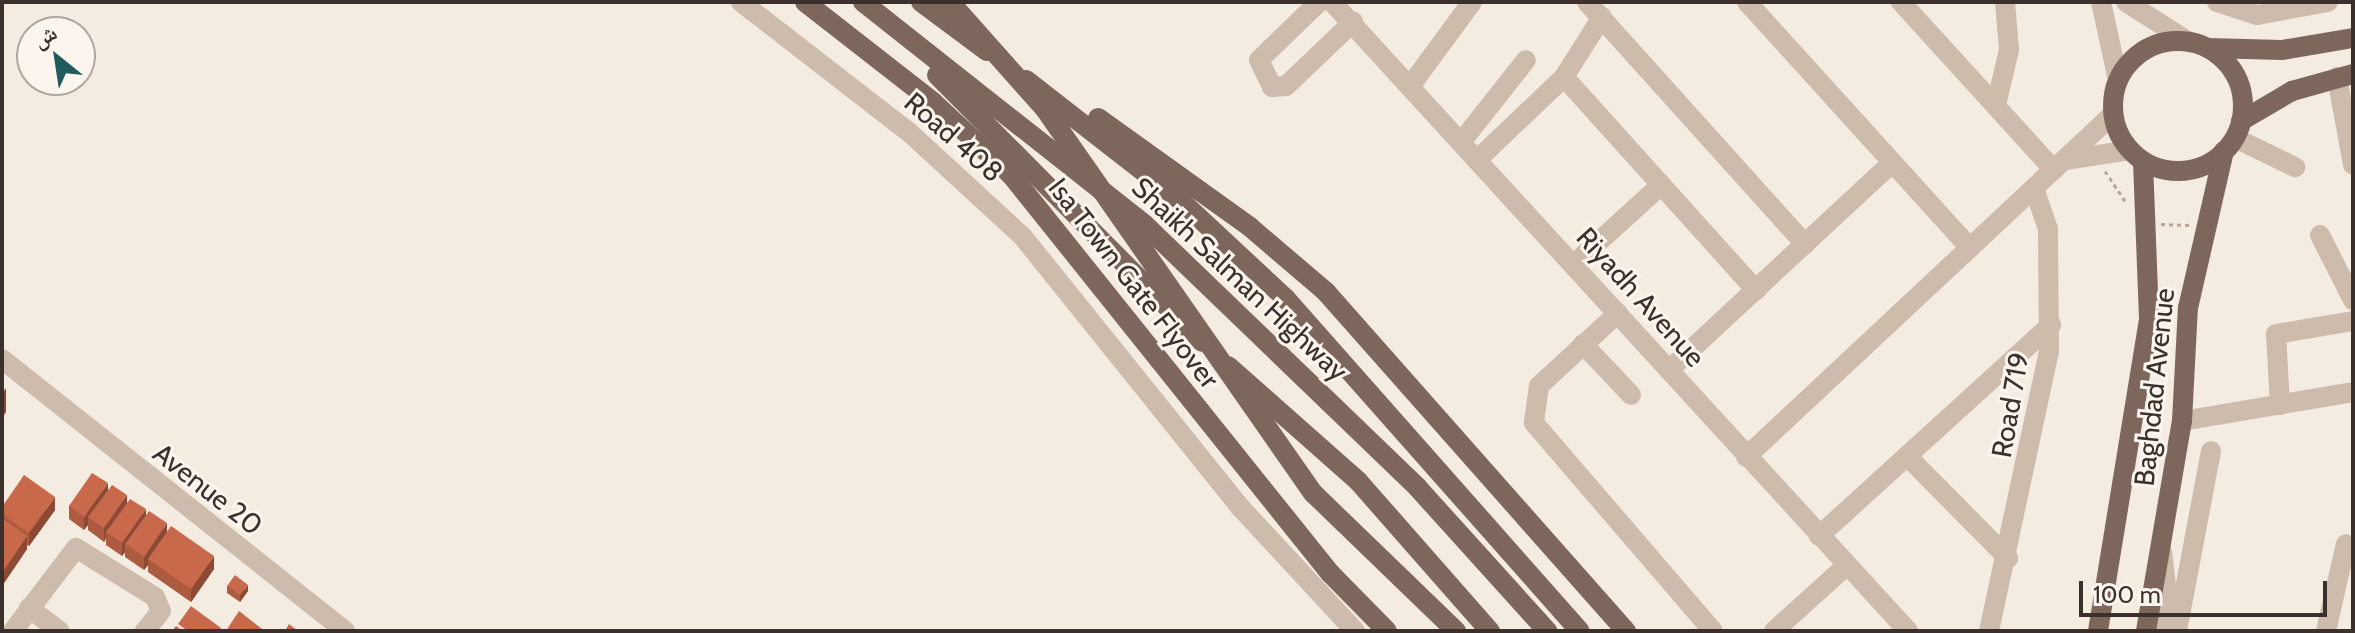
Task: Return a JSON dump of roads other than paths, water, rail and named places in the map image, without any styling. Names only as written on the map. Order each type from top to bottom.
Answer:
[{"type":"main road","name":"Isa Town Gate Flyover","points":[[805,2],[933,102],[1012,176],[1330,573],[1387,631]]},
{"type":"main road","name":"Shaikh Salman Highway","points":[[863,2],[1203,344],[1343,466],[1490,631]]},
{"type":"main road","name":"Shaikh Salman Highway","points":[[863,2],[1144,224],[1418,488],[1547,631]]},
{"type":"main road","name":"Shaikh Salman Highway","points":[[921,2],[1180,200],[1286,299],[1580,631]]},
{"type":"main road","name":"Isa Town Gate Flyover","points":[[950,2],[1045,109],[1305,483],[1456,631]]},
{"type":"main road","points":[[2345,76],[2287,93],[2233,137],[2185,170],[2136,156],[2113,114],[2118,80],[2147,49],[2198,45],[2282,50],[2353,38]]},
{"type":"main road","points":[[2198,45],[2233,71],[2233,137]]},
{"type":"main road","name":"Shaikh Salman Highway","points":[[1058,104],[1107,124],[1314,281],[1626,631]]},
{"type":"main road","name":"Baghdad Avenue","points":[[2146,631],[2162,552],[2182,421],[2188,308],[2233,137]]},
{"type":"main road","name":"Baghdad Avenue","points":[[2098,631],[2110,592],[2149,318],[2136,156]]},
{"type":"main road","points":[[2091,631],[2110,592]]},
{"type":"main road","points":[[2108,631],[2110,592]]},
{"type":"street","name":"Road 408","points":[[741,2],[910,133],[1023,237],[1241,508],[1355,631]]},
{"type":"street","points":[[1319,2],[1259,60],[1276,89],[1353,22]]},
{"type":"street","name":"Riyadh Avenue","points":[[1332,2],[1908,631]]},
{"type":"street","points":[[1411,85],[1472,2]]},
{"type":"street","points":[[1587,2],[1805,244]]},
{"type":"street","points":[[1901,2],[1996,105],[2060,165],[2136,156]]},
{"type":"street","points":[[1996,105],[2009,50],[2005,2]]},
{"type":"street","points":[[2101,2],[2118,80]]},
{"type":"street","points":[[2126,2],[2198,45]]},
{"type":"street","points":[[2217,2],[2257,15],[2328,2]]},
{"type":"street","points":[[1752,4],[1970,248]]},
{"type":"street","points":[[1478,159],[1564,77],[1602,17]]},
{"type":"street","points":[[1462,141],[1526,60]]},
{"type":"street","points":[[2345,76],[2353,165]]},
{"type":"street","points":[[1564,77],[1756,290]]},
{"type":"street","points":[[1746,457],[2113,114]]},
{"type":"street","points":[[2233,137],[2295,167]]},
{"type":"street","points":[[1669,370],[1892,163]]},
{"type":"street","points":[[1574,264],[1661,185]]},
{"type":"street","name":"Road 719","points":[[1989,631],[2047,379],[2051,325],[2048,229],[2034,188]]},
{"type":"street","points":[[2320,235],[2353,300]]},
{"type":"street","points":[[1618,313],[1539,386],[1534,423],[1713,631]]},
{"type":"street","points":[[2280,405],[2276,334],[2353,321]]},
{"type":"street","points":[[1819,536],[2051,325]]},
{"type":"street","points":[[1583,344],[1631,395]]},
{"type":"street","name":"Avenue 20","points":[[2,359],[37,392],[345,631]]},
{"type":"street","name":"Avenue 20","points":[[2,378],[37,392]]},
{"type":"street","points":[[2182,421],[2353,392]]},
{"type":"street","points":[[2177,631],[2211,451]]},
{"type":"street","points":[[1907,456],[2008,558]]},
{"type":"street","points":[[2326,631],[2346,544]]},
{"type":"street","points":[[13,631],[70,551],[83,548],[155,597],[161,611],[145,631]]},
{"type":"street","points":[[2157,631],[2167,594],[2162,552]]},
{"type":"street","points":[[1774,631],[1846,566]]},
{"type":"street","points":[[29,608],[59,631]]}]
